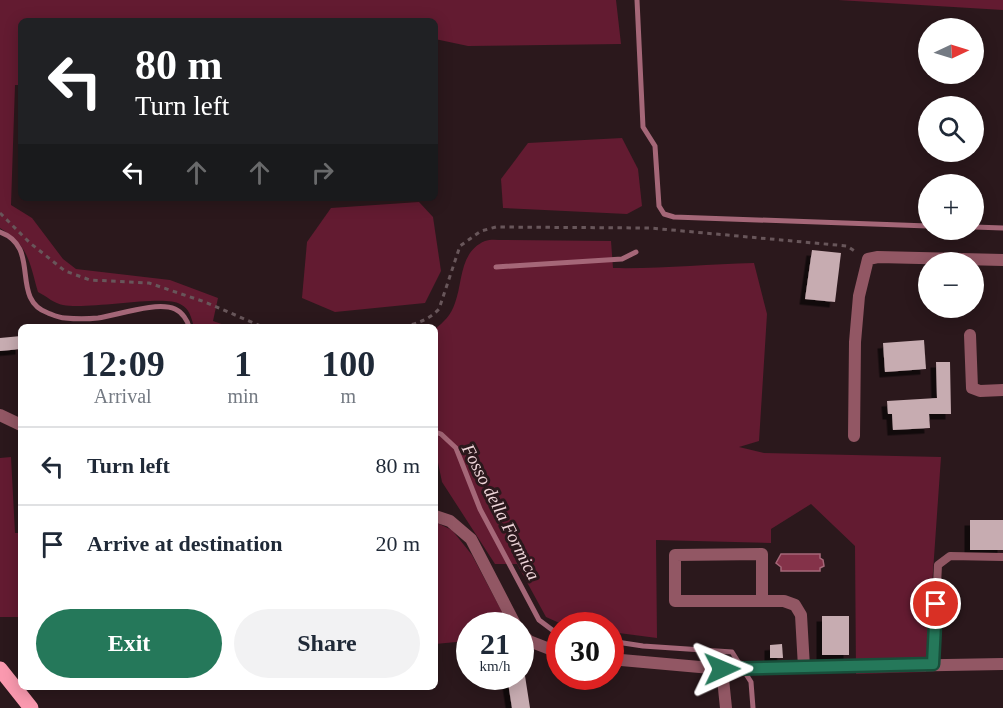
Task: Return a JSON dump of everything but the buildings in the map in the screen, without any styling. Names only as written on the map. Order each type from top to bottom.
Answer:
[{"type":"main road","points":[[0,669],[31,708]]},
{"type":"street","points":[[854,436],[855,342],[859,296],[868,259],[878,257],[1003,260]]},
{"type":"street","points":[[969,335],[972,388],[980,391],[1003,390]]},
{"type":"street","points":[[0,415],[18,424]]},
{"type":"street","points":[[438,517],[450,521],[471,539],[509,612]]},
{"type":"street","points":[[762,601],[762,554],[675,555],[675,601],[762,601],[784,601],[795,605],[801,615],[804,667]]},
{"type":"street","points":[[624,661],[722,669],[1003,664]]},
{"type":"street","points":[[722,669],[726,708]]},
{"type":"lane","points":[[933,664],[938,565],[950,556],[1003,557]]},
{"type":"path","points":[[0,213],[30,243],[64,271],[90,280],[149,283],[205,302],[256,324]]},
{"type":"path","points":[[413,324],[433,316],[439,309],[460,246],[481,231],[496,227],[650,228],[847,246],[868,259]]},
{"type":"shaded area","points":[[0,0],[616,0],[621,44],[468,46],[438,40],[438,18],[18,18],[18,85],[15,85],[11,205],[32,218],[63,259],[76,269],[170,280],[218,298],[213,321],[222,324],[193,324],[186,308],[172,301],[90,306],[63,305],[54,302],[38,292],[30,263],[22,248],[17,241],[0,228]]},
{"type":"shaded area","points":[[838,0],[1003,0],[1003,10]]},
{"type":"shaded area","points":[[622,138],[638,169],[642,206],[627,214],[503,208],[501,179],[528,143]]},
{"type":"shaded area","points":[[419,202],[433,217],[441,271],[425,303],[335,312],[302,298],[307,242],[331,208]]},
{"type":"shaded area","points":[[485,241],[611,241],[613,268],[754,263],[767,314],[759,441],[739,447],[764,453],[941,457],[926,672],[856,674],[855,546],[811,504],[771,529],[771,543],[656,540],[657,638],[624,634],[624,612],[546,612],[546,617],[517,564],[495,564],[442,482],[438,463],[438,326],[447,318],[453,307],[458,295],[463,268],[470,252]]},
{"type":"shaded area","points":[[11,457],[15,533],[18,533],[18,617],[0,617],[0,458]]},
{"type":"shaded area","points":[[438,523],[452,530],[472,555],[502,612],[456,612],[456,642],[438,644]]},
{"type":"shaded area","points":[[781,554],[820,554],[824,566],[820,568],[820,571],[781,571],[781,567],[776,563]]},
{"type":"waterway","points":[[637,0],[643,127],[655,146],[659,206],[664,214],[674,217],[918,226]]},
{"type":"waterway","points":[[984,227],[1003,228]]},
{"type":"waterway","name":"Fosso della Formica","points":[[0,232],[13,239],[20,249],[30,297],[36,306],[48,313],[63,318],[90,319],[148,308],[167,307],[180,312],[188,324]]},
{"type":"waterway","points":[[496,267],[622,259],[636,252]]},
{"type":"waterway","name":"Fosso della Formica","points":[[438,433],[456,448],[480,509],[539,620],[546,625]]},
{"type":"waterway","name":"Fosso della Formica","points":[[624,643],[732,652],[751,682],[753,708]]},
{"type":"route","points":[[722,669],[933,664],[936,604]]}]
